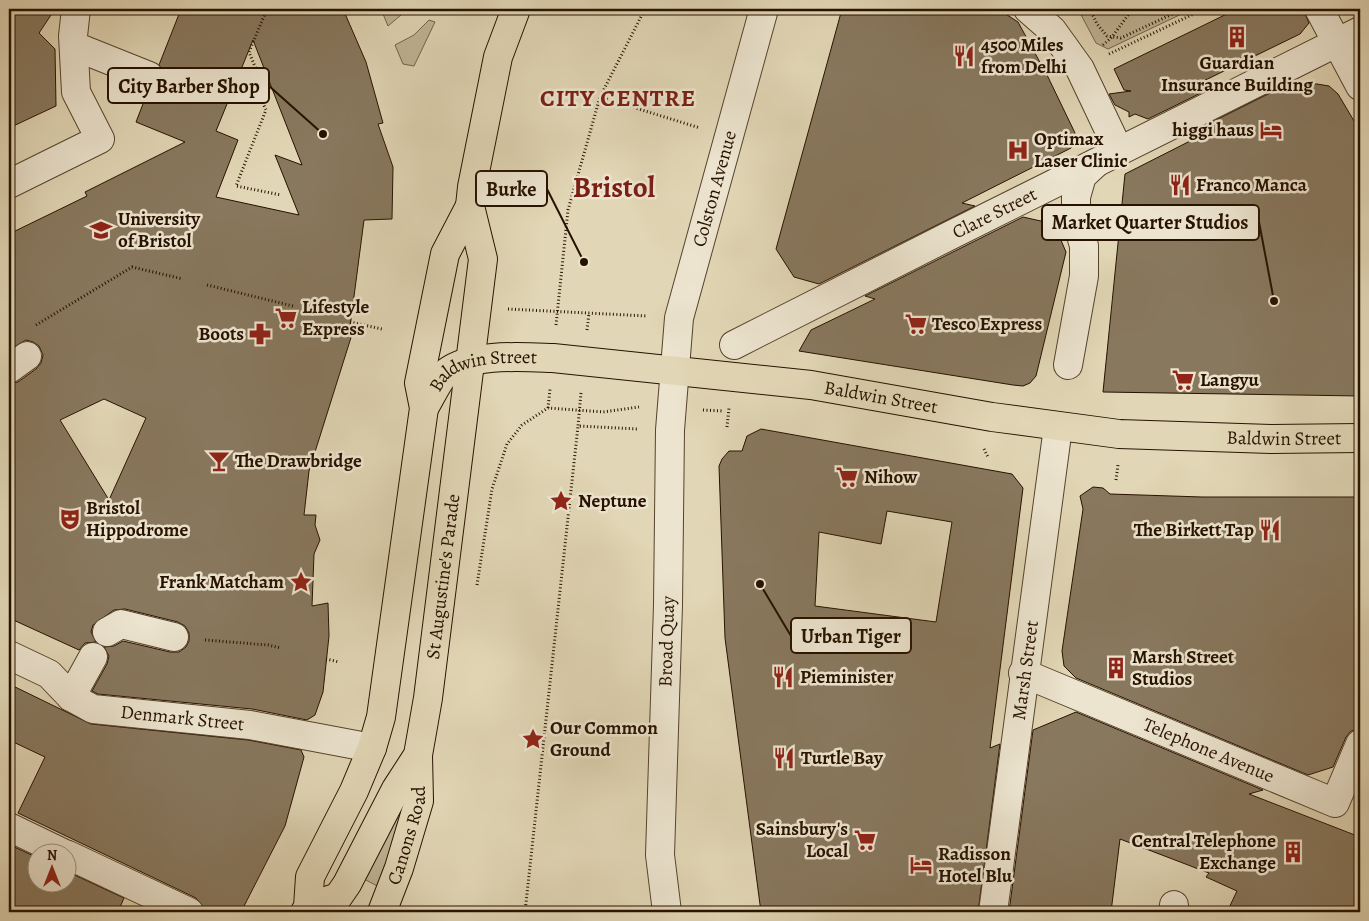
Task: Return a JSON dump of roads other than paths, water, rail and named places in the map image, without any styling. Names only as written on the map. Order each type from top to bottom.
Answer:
[{"type":"main road","name":"St Augustine's Parade","points":[[306,910],[310,877],[350,799],[372,748],[381,716],[424,408],[419,383],[445,254],[470,206],[498,58],[516,9]]},
{"type":"main road","name":"St Augustine's Parade","points":[[306,910],[338,896],[347,884],[396,789],[418,755],[428,698],[483,259],[470,206]]},
{"type":"main road","name":"Baldwin Street","points":[[424,408],[446,372],[470,361],[520,356],[811,385],[1058,428],[1120,434],[1271,439],[1360,438]]},
{"type":"main road","name":"Canons Road","points":[[382,912],[399,868],[419,801],[418,755]]},
{"type":"street","points":[[9,184],[100,139],[76,92],[74,46],[76,9]]},
{"type":"street","name":"Colston Avenue","points":[[673,370],[679,318],[764,9]]},
{"type":"street","points":[[1028,9],[1052,30],[1080,69],[1108,156],[1082,176],[1076,197],[1076,217],[1084,246],[1084,276],[1068,365]]},
{"type":"street","points":[[1319,9],[1349,37],[1360,86]]},
{"type":"street","name":"Clare Street","points":[[734,345],[1108,156],[1349,37]]},
{"type":"street","points":[[74,46],[149,76]]},
{"type":"street","name":"Broad Quay","points":[[667,912],[660,855],[673,370]]},
{"type":"street","name":"Marsh Street","points":[[993,912],[1058,428]]},
{"type":"street","points":[[107,632],[121,624],[174,637]]},
{"type":"street","name":"Denmark Street","points":[[9,655],[49,674],[71,697],[93,709],[250,725],[372,748]]},
{"type":"street","points":[[71,697],[93,657]]},
{"type":"street","name":"Telephone Avenue","points":[[1024,672],[1335,803],[1360,744]]},
{"type":"street","points":[[9,827],[45,844]]},
{"type":"street","points":[[78,860],[189,912]]},
{"type":"place","name":"Guardian Insurance Building","points":[[1237,37]]},
{"type":"place","name":"4500 Miles from Delhi","points":[[964,56]]},
{"type":"place","name":"higgi haus","points":[[1271,130]]},
{"type":"place","name":"City Barber Shop","points":[[323,134]]},
{"type":"place","name":"Optimax Laser Clinic","points":[[1018,150]]},
{"type":"place","name":"Franco Manca","points":[[1180,185]]},
{"type":"place","name":"University of Bristol","points":[[101,230]]},
{"type":"place","name":"Burke","points":[[584,262]]},
{"type":"place","name":"Market Quarter Studios","points":[[1274,301]]},
{"type":"place","name":"Lifestyle Express","points":[[286,318]]},
{"type":"place","name":"Tesco Express","points":[[916,324]]},
{"type":"place","name":"Boots","points":[[260,334]]},
{"type":"place","name":"Langyu","points":[[1183,380]]},
{"type":"place","name":"The Drawbridge","points":[[219,461]]},
{"type":"place","name":"Nihow","points":[[847,477]]},
{"type":"place","name":"Neptune","points":[[561,501]]},
{"type":"place","name":"Bristol Hippodrome","points":[[70,519]]},
{"type":"place","name":"The Birkett Tap","points":[[1270,530]]},
{"type":"place","name":"Frank Matcham","points":[[301,582]]},
{"type":"place","name":"Urban Tiger","points":[[760,584]]},
{"type":"place","name":"Marsh Street Studios","points":[[1116,668]]},
{"type":"place","name":"Pieminister","points":[[783,677]]},
{"type":"place","name":"Our Common Ground","points":[[533,739]]},
{"type":"place","name":"Turtle Bay","points":[[784,758]]},
{"type":"place","name":"Sainsbury's Local","points":[[865,840]]},
{"type":"place","name":"Central Telephone Exchange","points":[[1293,852]]},
{"type":"place","name":"Radisson Hotel Blu","points":[[921,865]]},
{"type":"district","name":"CITY CENTRE","points":[[618,98]]},
{"type":"district","name":"Bristol","points":[[614,187]]}]
